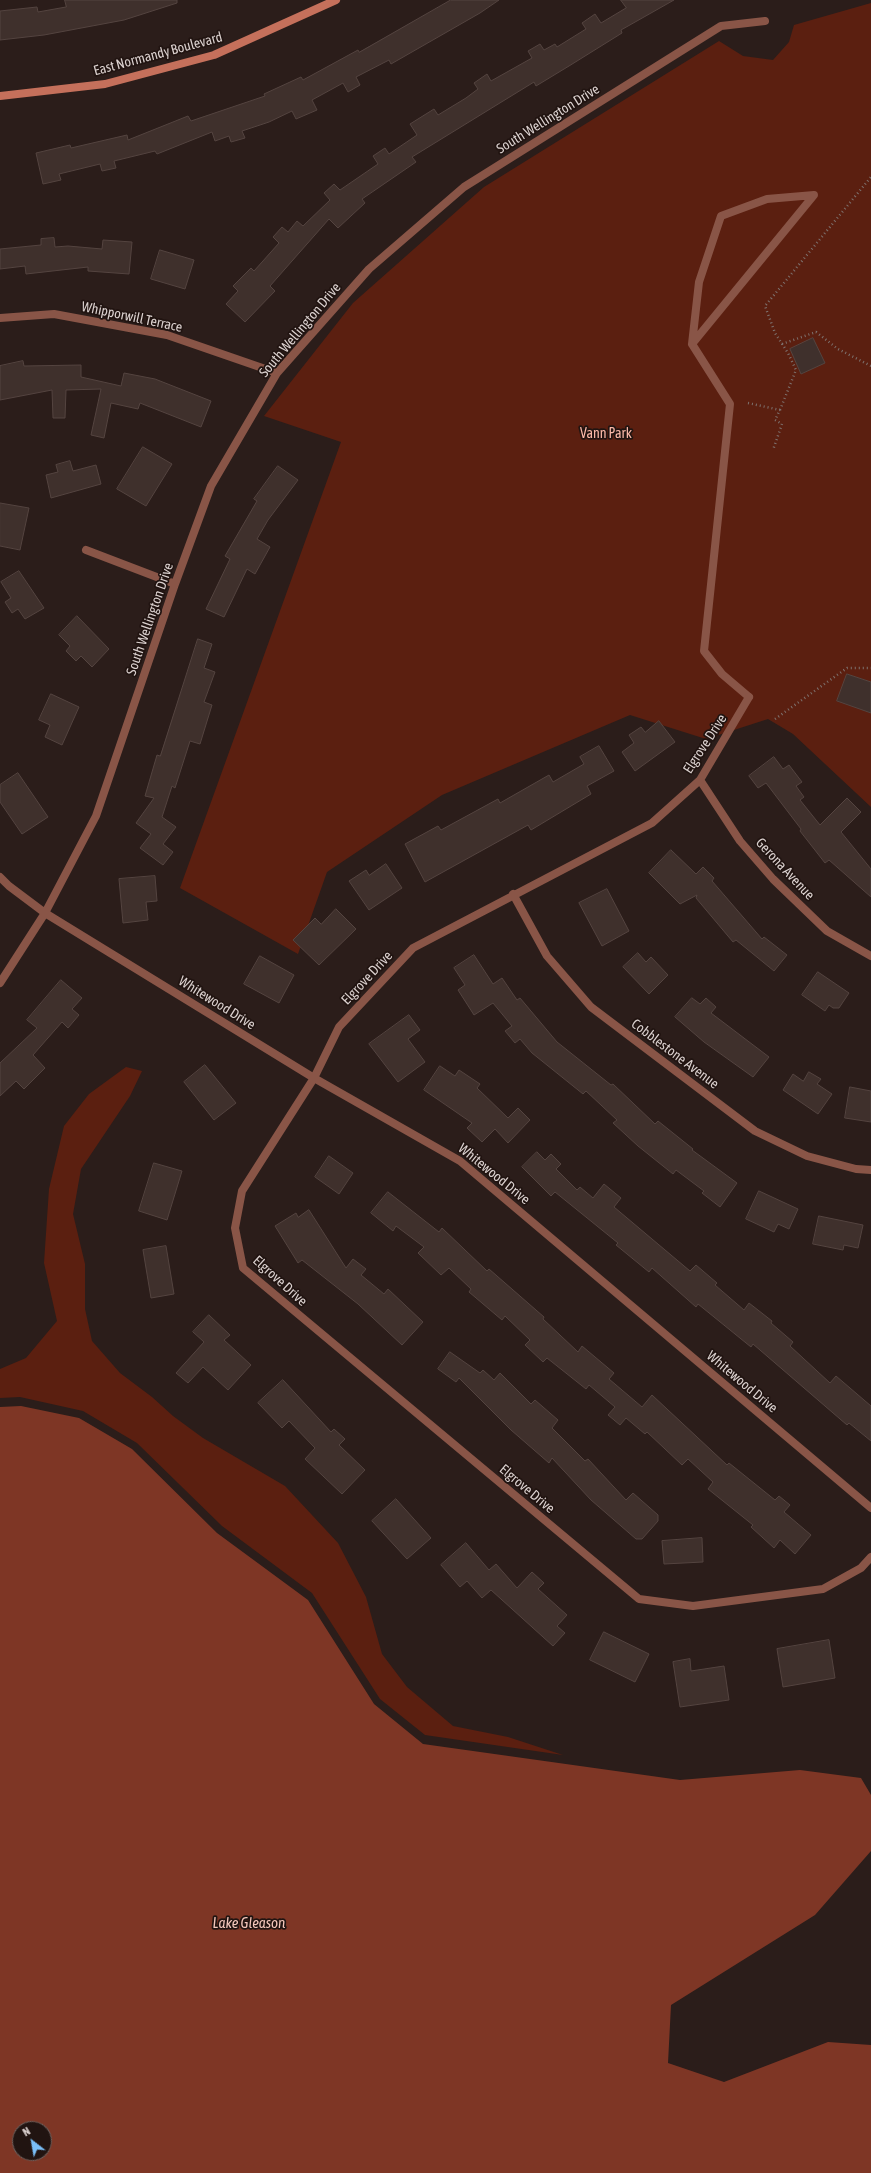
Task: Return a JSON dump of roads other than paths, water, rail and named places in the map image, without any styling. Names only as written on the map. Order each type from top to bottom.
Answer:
[{"type":"street","name":"East Normandy Boulevard","points":[[0,96],[105,84],[214,55],[336,0]]},
{"type":"street","name":"South Wellington Drive","points":[[0,983],[45,913],[96,816],[175,584],[212,486],[277,374],[369,269],[431,213],[464,187],[721,26],[765,21]]},
{"type":"street","points":[[814,195],[799,213],[692,344],[699,282],[721,216],[767,199],[814,195]]},
{"type":"street","name":"Whipporwill Terrace","points":[[0,318],[54,314],[167,335],[277,374]]},
{"type":"street","name":"Elgrove Drive","points":[[692,344],[730,404],[704,651],[722,674],[749,697],[700,780],[652,823],[513,894],[413,948],[340,1027],[314,1078],[242,1191],[235,1228],[243,1268],[639,1599],[693,1606],[823,1589],[861,1568],[871,1557]]},
{"type":"street","points":[[86,550],[175,584]]},
{"type":"street","name":"Gerona Avenue","points":[[700,780],[740,841],[773,879],[828,931],[871,956]]},
{"type":"street","name":"Whitewood Drive","points":[[0,877],[9,886],[45,913],[314,1078],[460,1161],[871,1508]]},
{"type":"street","name":"Cobblestone Avenue","points":[[513,894],[547,956],[591,1007],[755,1131],[808,1156],[856,1169],[871,1170]]},
{"type":"water","name":"Lake Gleason","points":[[21,1406],[79,1418],[132,1449],[217,1533],[308,1600],[374,1704],[423,1744],[680,1780],[800,1770],[861,1778],[871,1795],[871,1851],[815,1915],[671,2005],[668,2063],[724,2082],[828,2042],[871,2045],[871,2173],[0,2173],[0,1407]]},
{"type":"park label","name":"Vann Park","points":[[606,434]]}]
